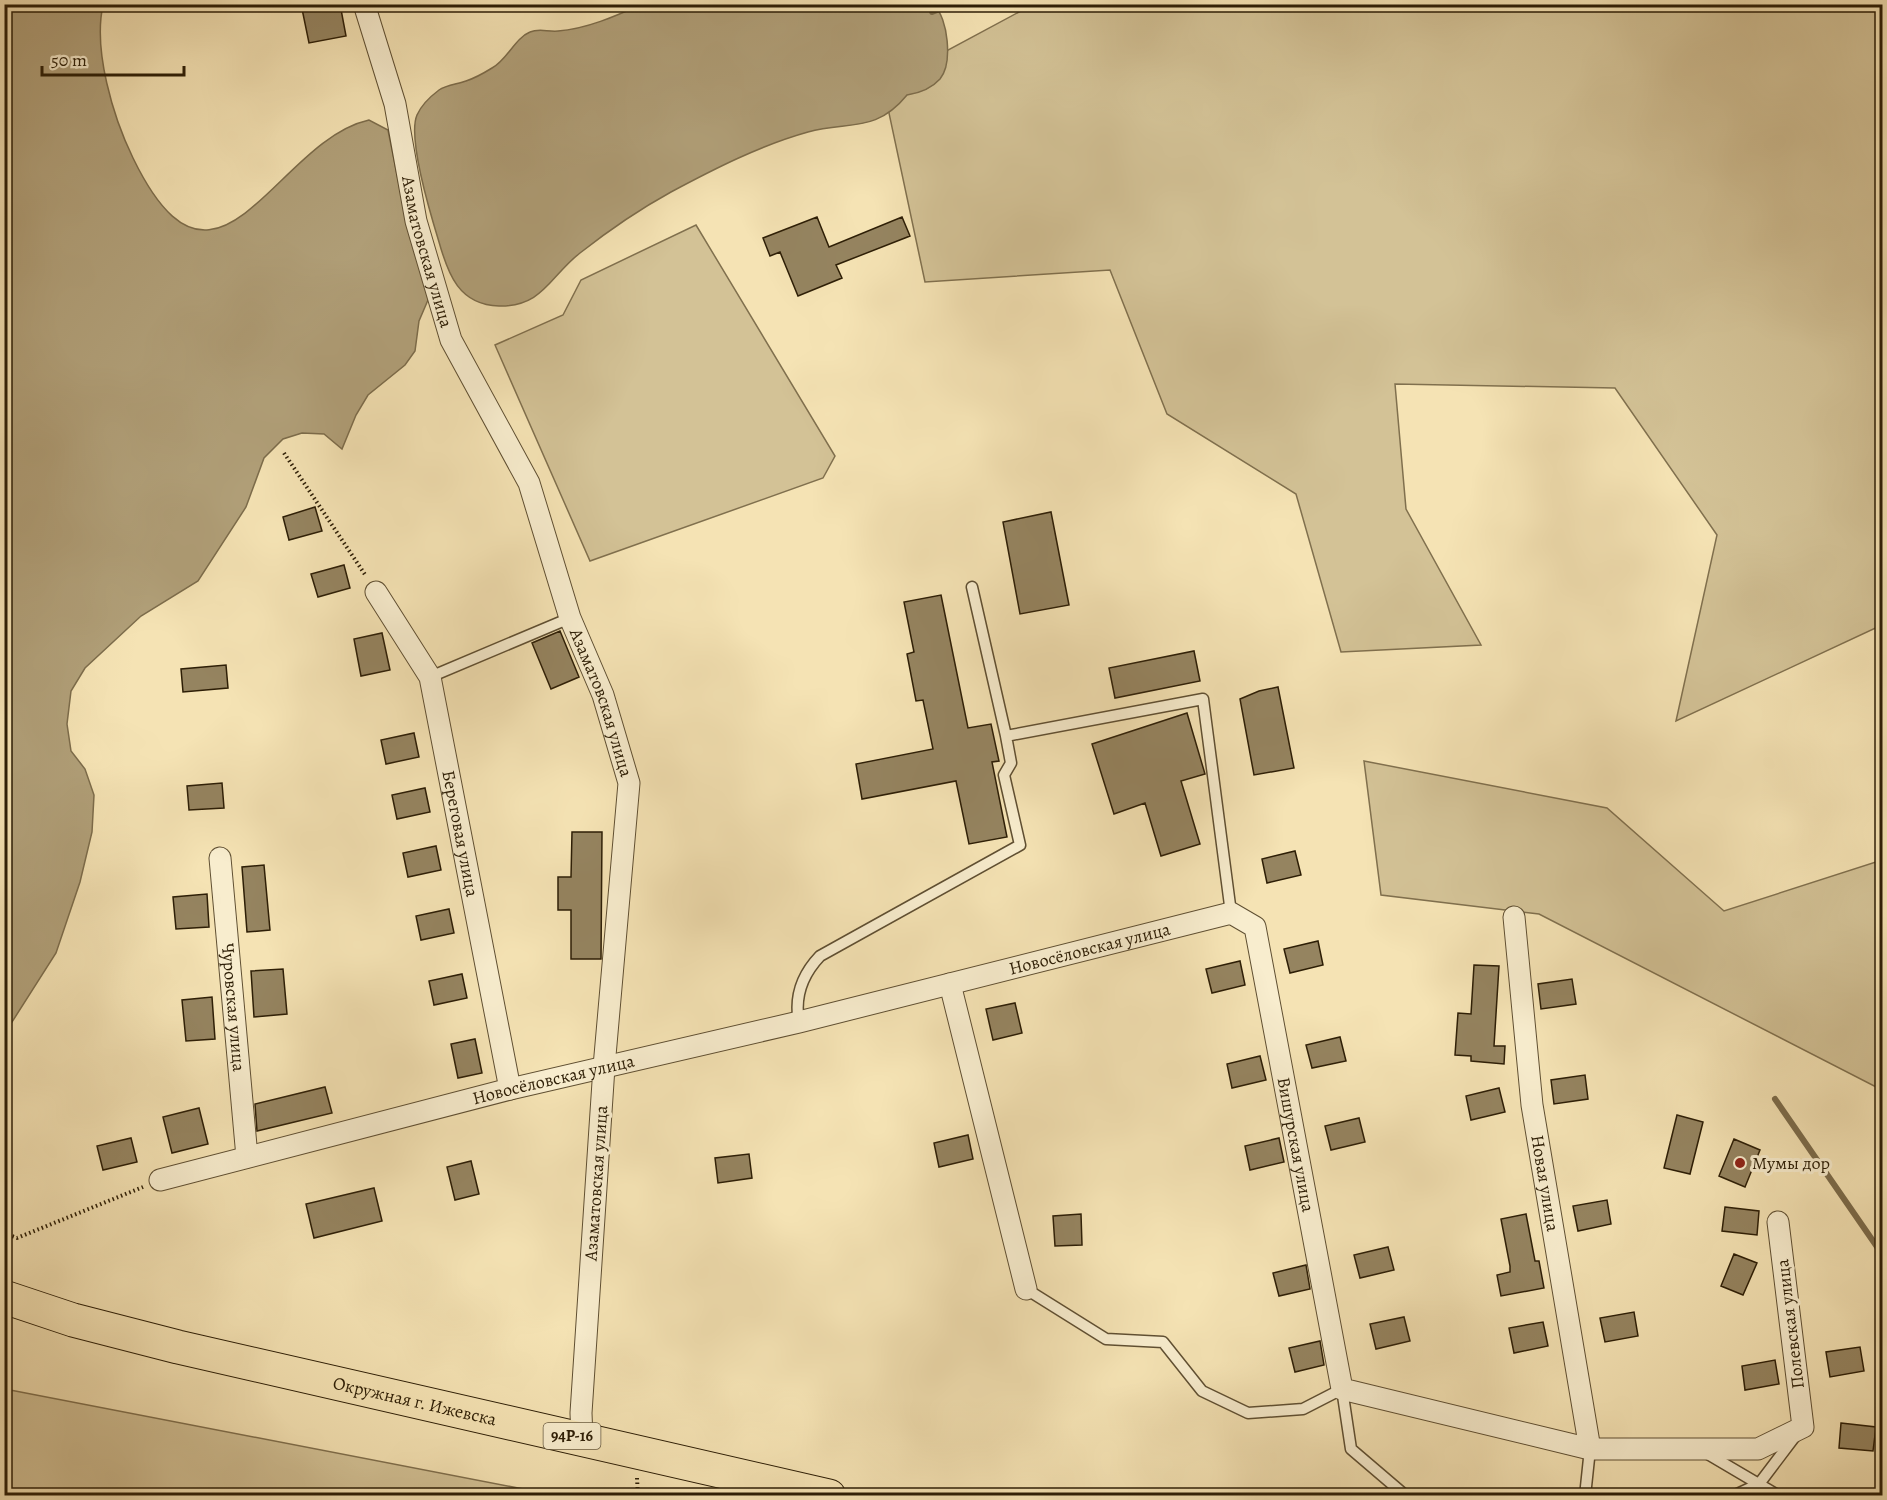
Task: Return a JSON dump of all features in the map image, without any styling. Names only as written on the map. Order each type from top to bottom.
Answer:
[{"type":"main road","name":"Окружная г. Ижевска","points":[[4,1297],[73,1320],[178,1347],[829,1496]]},
{"type":"street","name":"Азаматовская улица","points":[[364,4],[395,104],[416,221],[451,340],[529,483],[570,618],[603,695],[628,783],[604,1067],[581,1413],[582,1439]]},
{"type":"street","name":"Береговая улица","points":[[376,592],[430,676],[510,1089]]},
{"type":"street","name":"Чуровская улица","points":[[220,858],[247,1158]]},
{"type":"street","name":"Новосёловская улица","points":[[160,1180],[510,1089],[799,1022],[1232,913]]},
{"type":"street","name":"Вишурская улица","points":[[1232,913],[1255,927],[1342,1389]]},
{"type":"street","name":"Новая улица","points":[[1514,917],[1532,1105],[1590,1449]]},
{"type":"street","points":[[950,984],[1026,1289]]},
{"type":"street","name":"Полевская улица","points":[[1778,1222],[1803,1427]]},
{"type":"street","points":[[1342,1389],[1590,1449],[1758,1449],[1803,1427]]},
{"type":"lane","points":[[799,1022],[796,1004],[805,972],[820,956],[1020,845],[1004,776],[1011,763],[1006,736],[972,587]]},
{"type":"lane","points":[[430,676],[570,618]]},
{"type":"lane","points":[[1006,736],[1203,699],[1232,913]]},
{"type":"lane","points":[[1026,1289],[1106,1339],[1163,1342],[1202,1391],[1248,1413],[1303,1409],[1342,1389],[1351,1449],[1406,1496]]},
{"type":"lane","points":[[1733,1496],[1759,1485],[1803,1427]]},
{"type":"lane","points":[[1585,1496],[1590,1449]]},
{"type":"lane","points":[[1701,1450],[1779,1496]]},
{"type":"path","points":[[284,453],[376,592]]},
{"type":"path","points":[[4,1233],[17,1238],[160,1180]]},
{"type":"path","points":[[637,1476],[638,1496]]},
{"type":"shaded area","points":[[5,5],[103,5],[101,42],[103,62],[118,123],[133,158],[163,207],[192,228],[220,228],[247,212],[304,159],[335,135],[369,120],[388,130],[404,209],[425,273],[428,300],[419,321],[415,351],[405,365],[368,395],[356,415],[342,449],[324,434],[302,433],[283,439],[264,458],[246,507],[198,581],[141,616],[85,668],[71,691],[67,724],[71,751],[85,769],[94,795],[92,832],[80,882],[56,953],[5,1033]]},
{"type":"shaded area","points":[[640,5],[934,5],[943,20],[947,41],[947,63],[937,82],[925,90],[907,95],[896,107],[873,121],[808,132],[755,151],[687,183],[624,221],[591,245],[570,262],[536,296],[514,305],[499,306],[474,300],[457,286],[451,276],[435,230],[417,158],[415,126],[417,115],[426,101],[439,90],[486,72],[502,60],[520,39],[530,32],[579,28],[611,18]]},
{"type":"shaded area","points":[[1032,5],[1882,5],[1882,625],[1676,721],[1717,535],[1615,388],[1395,384],[1406,509],[1481,645],[1341,652],[1296,494],[1167,414],[1110,270],[925,282],[883,85]]},
{"type":"shaded area","points":[[696,225],[835,456],[823,478],[590,561],[495,345],[563,315],[581,280]]},
{"type":"shaded area","points":[[1364,761],[1607,808],[1724,911],[1882,860],[1882,1090],[1539,914],[1381,895]]},
{"type":"shaded area","points":[[5,1389],[554,1495],[5,1495]]},
{"type":"building","points":[[301,4],[340,4],[346,36],[309,43]]},
{"type":"building","points":[[817,217],[829,247],[902,217],[910,236],[836,265],[842,278],[798,296],[780,252],[770,256],[763,238]]},
{"type":"building","points":[[315,507],[322,531],[289,540],[283,517]]},
{"type":"building","points":[[1051,512],[1069,605],[1020,614],[1003,522]]},
{"type":"building","points":[[344,565],[350,588],[318,597],[311,574]]},
{"type":"building","points":[[941,595],[968,728],[991,724],[999,761],[992,762],[1007,837],[969,844],[956,781],[862,799],[856,764],[933,749],[923,700],[916,701],[907,654],[914,652],[904,602]]},
{"type":"building","points":[[560,631],[579,677],[551,689],[532,643]]},
{"type":"building","points":[[382,633],[390,670],[361,676],[354,639]]},
{"type":"building","points":[[1194,651],[1200,681],[1115,698],[1109,668]]},
{"type":"building","points":[[226,665],[228,688],[183,692],[181,669]]},
{"type":"building","points":[[1278,687],[1294,768],[1254,775],[1240,699],[1259,691]]},
{"type":"building","points":[[1187,713],[1205,774],[1181,781],[1200,844],[1161,856],[1145,803],[1114,814],[1092,744]]},
{"type":"building","points":[[414,733],[419,757],[386,764],[381,740]]},
{"type":"building","points":[[222,783],[224,808],[189,810],[187,786]]},
{"type":"building","points":[[425,788],[430,812],[397,819],[392,795]]},
{"type":"building","points":[[572,832],[602,832],[601,959],[571,959],[571,910],[558,910],[558,877],[571,877]]},
{"type":"building","points":[[436,846],[441,870],[408,877],[403,853]]},
{"type":"building","points":[[1295,851],[1301,875],[1267,883],[1262,859]]},
{"type":"building","points":[[264,865],[270,930],[247,932],[242,867]]},
{"type":"building","points":[[207,894],[209,927],[176,929],[173,897]]},
{"type":"building","points":[[449,909],[454,933],[421,940],[416,916]]},
{"type":"building","points":[[1318,941],[1323,965],[1290,973],[1284,949]]},
{"type":"building","points":[[1240,961],[1245,985],[1212,993],[1206,969]]},
{"type":"building","points":[[1474,965],[1499,966],[1494,1046],[1505,1046],[1504,1064],[1471,1061],[1471,1056],[1455,1055],[1458,1013],[1471,1014]]},
{"type":"building","points":[[283,969],[287,1014],[254,1017],[251,971]]},
{"type":"building","points":[[462,974],[467,998],[434,1005],[429,981]]},
{"type":"building","points":[[1572,979],[1576,1004],[1541,1009],[1538,984]]},
{"type":"building","points":[[212,997],[215,1039],[186,1041],[182,1000]]},
{"type":"building","points":[[1015,1003],[1022,1033],[993,1040],[986,1009]]},
{"type":"building","points":[[1340,1037],[1346,1061],[1312,1068],[1306,1045]]},
{"type":"building","points":[[475,1039],[482,1073],[458,1078],[451,1044]]},
{"type":"building","points":[[1260,1056],[1266,1080],[1232,1088],[1227,1064]]},
{"type":"building","points":[[1585,1075],[1588,1099],[1554,1104],[1551,1080]]},
{"type":"building","points":[[325,1087],[332,1113],[257,1131],[255,1104]]},
{"type":"building","points":[[1499,1088],[1505,1112],[1471,1120],[1466,1096]]},
{"type":"building","points":[[199,1108],[208,1144],[172,1153],[163,1117]]},
{"type":"building","points":[[1677,1115],[1703,1122],[1690,1174],[1664,1168]]},
{"type":"building","points":[[1359,1118],[1365,1142],[1331,1150],[1325,1126]]},
{"type":"building","points":[[968,1135],[973,1159],[939,1167],[934,1143]]},
{"type":"building","points":[[131,1138],[137,1162],[103,1170],[97,1146]]},
{"type":"building","points":[[1279,1138],[1284,1162],[1250,1170],[1245,1146]]},
{"type":"building","name":"Мумы дор","points":[[1734,1139],[1760,1150],[1745,1187],[1719,1176]]},
{"type":"building","points":[[749,1154],[752,1178],[718,1183],[715,1158]]},
{"type":"building","points":[[471,1161],[479,1194],[455,1200],[447,1167]]},
{"type":"building","points":[[374,1188],[382,1221],[314,1238],[306,1204]]},
{"type":"building","points":[[1607,1200],[1611,1224],[1578,1231],[1573,1206]]},
{"type":"building","points":[[1725,1207],[1759,1211],[1757,1235],[1722,1231]]},
{"type":"building","points":[[1081,1214],[1082,1245],[1055,1246],[1053,1216]]},
{"type":"building","points":[[1526,1214],[1535,1261],[1539,1261],[1544,1288],[1501,1296],[1497,1275],[1510,1272],[1510,1266],[1501,1219]]},
{"type":"building","points":[[1388,1247],[1394,1270],[1360,1278],[1354,1255]]},
{"type":"building","points":[[1734,1254],[1757,1263],[1743,1295],[1721,1286]]},
{"type":"building","points":[[1306,1265],[1310,1289],[1279,1296],[1273,1273]]},
{"type":"building","points":[[1634,1312],[1638,1336],[1605,1342],[1600,1318]]},
{"type":"building","points":[[1404,1317],[1410,1341],[1376,1349],[1370,1324]]},
{"type":"building","points":[[1543,1322],[1548,1346],[1514,1353],[1509,1328]]},
{"type":"building","points":[[1320,1341],[1324,1365],[1295,1372],[1289,1348]]},
{"type":"building","points":[[1860,1347],[1864,1371],[1830,1377],[1826,1352]]},
{"type":"building","points":[[1775,1360],[1779,1384],[1745,1390],[1742,1366]]},
{"type":"building","points":[[1841,1423],[1876,1427],[1873,1451],[1839,1448]]},
{"type":"waterway","points":[[932,12],[952,4]]},
{"type":"waterway","points":[[1775,1099],[1882,1254]]},
{"type":"place","name":"Мумы дор","points":[[1740,1163]]}]
